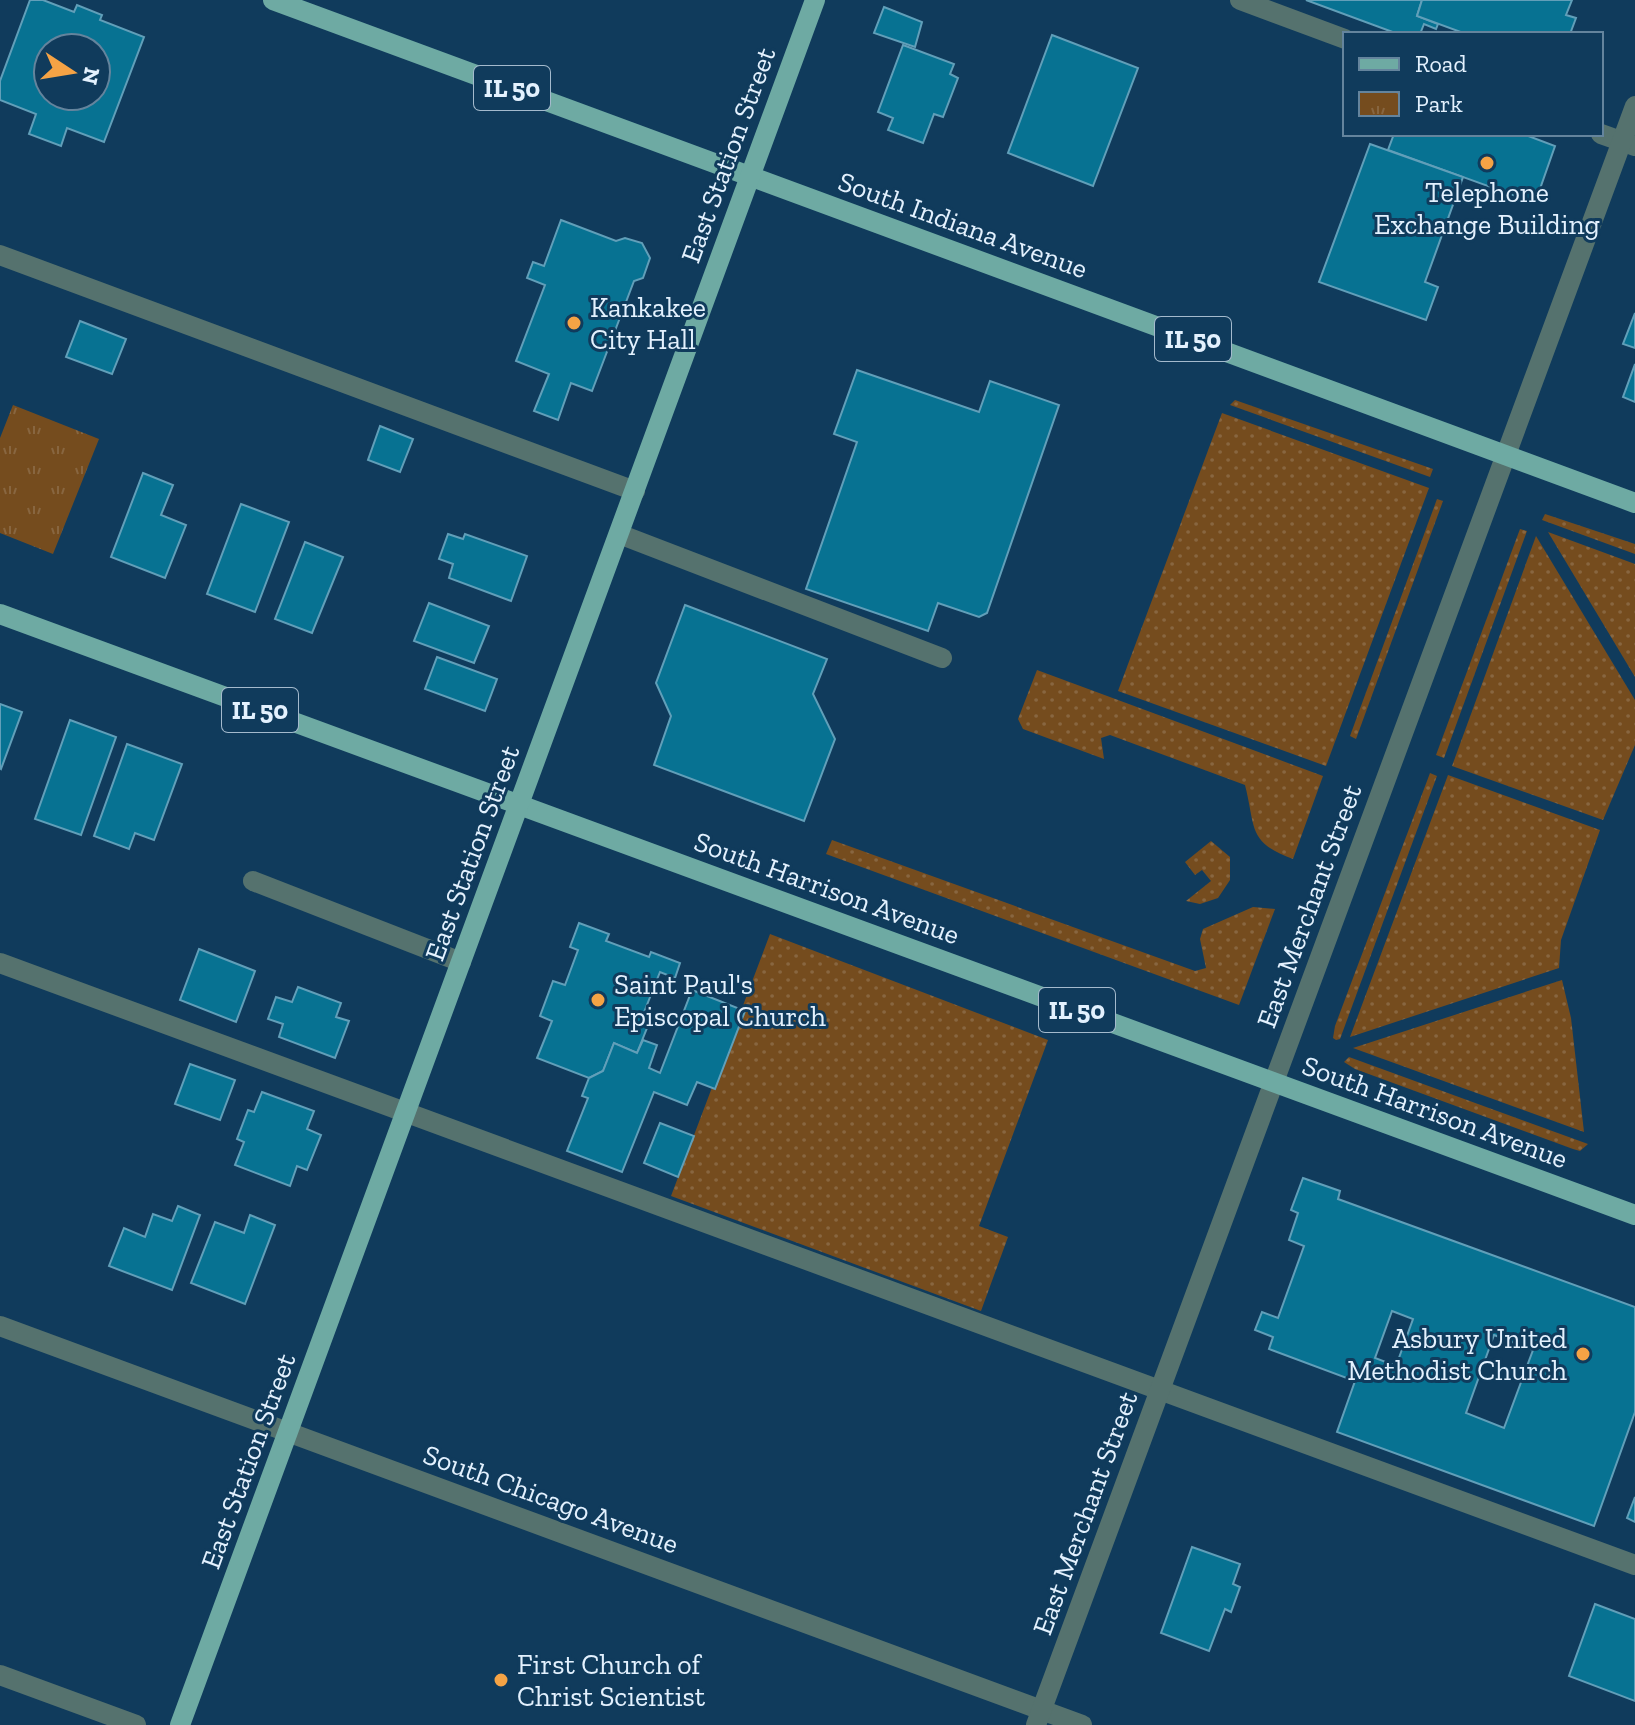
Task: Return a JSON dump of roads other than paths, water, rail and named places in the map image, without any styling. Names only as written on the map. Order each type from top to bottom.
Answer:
[{"type":"main road","name":"South Indiana Avenue","points":[[273,0],[1635,503]]},
{"type":"main road","name":"East Station Street","points":[[180,1725],[815,0]]},
{"type":"main road","name":"South Harrison Avenue","points":[[0,614],[1635,1215]]},
{"type":"street","points":[[1240,0],[1343,38]]},
{"type":"street","name":"East Merchant Street","points":[[1039,1718],[1506,455],[1628,144],[1635,106]]},
{"type":"street","points":[[1603,135],[1628,144]]},
{"type":"street","points":[[0,255],[635,491]]},
{"type":"street","points":[[619,534],[942,658]]},
{"type":"street","points":[[253,881],[461,962]]},
{"type":"street","points":[[0,963],[1635,1565]]},
{"type":"street","name":"South Chicago Avenue","points":[[0,1326],[288,1432],[1039,1718],[1082,1725]]},
{"type":"street","points":[[0,1675],[136,1725]]},
{"type":"place","name":"Telephone Exchange Building","points":[[1487,163]]},
{"type":"place","name":"Kankakee City Hall","points":[[574,323]]},
{"type":"place","name":"Saint Paul's Episcopal Church","points":[[598,1000]]},
{"type":"place","name":"Asbury United Methodist Church","points":[[1583,1354]]},
{"type":"place","name":"First Church of Christ Scientist","points":[[501,1680]]}]
